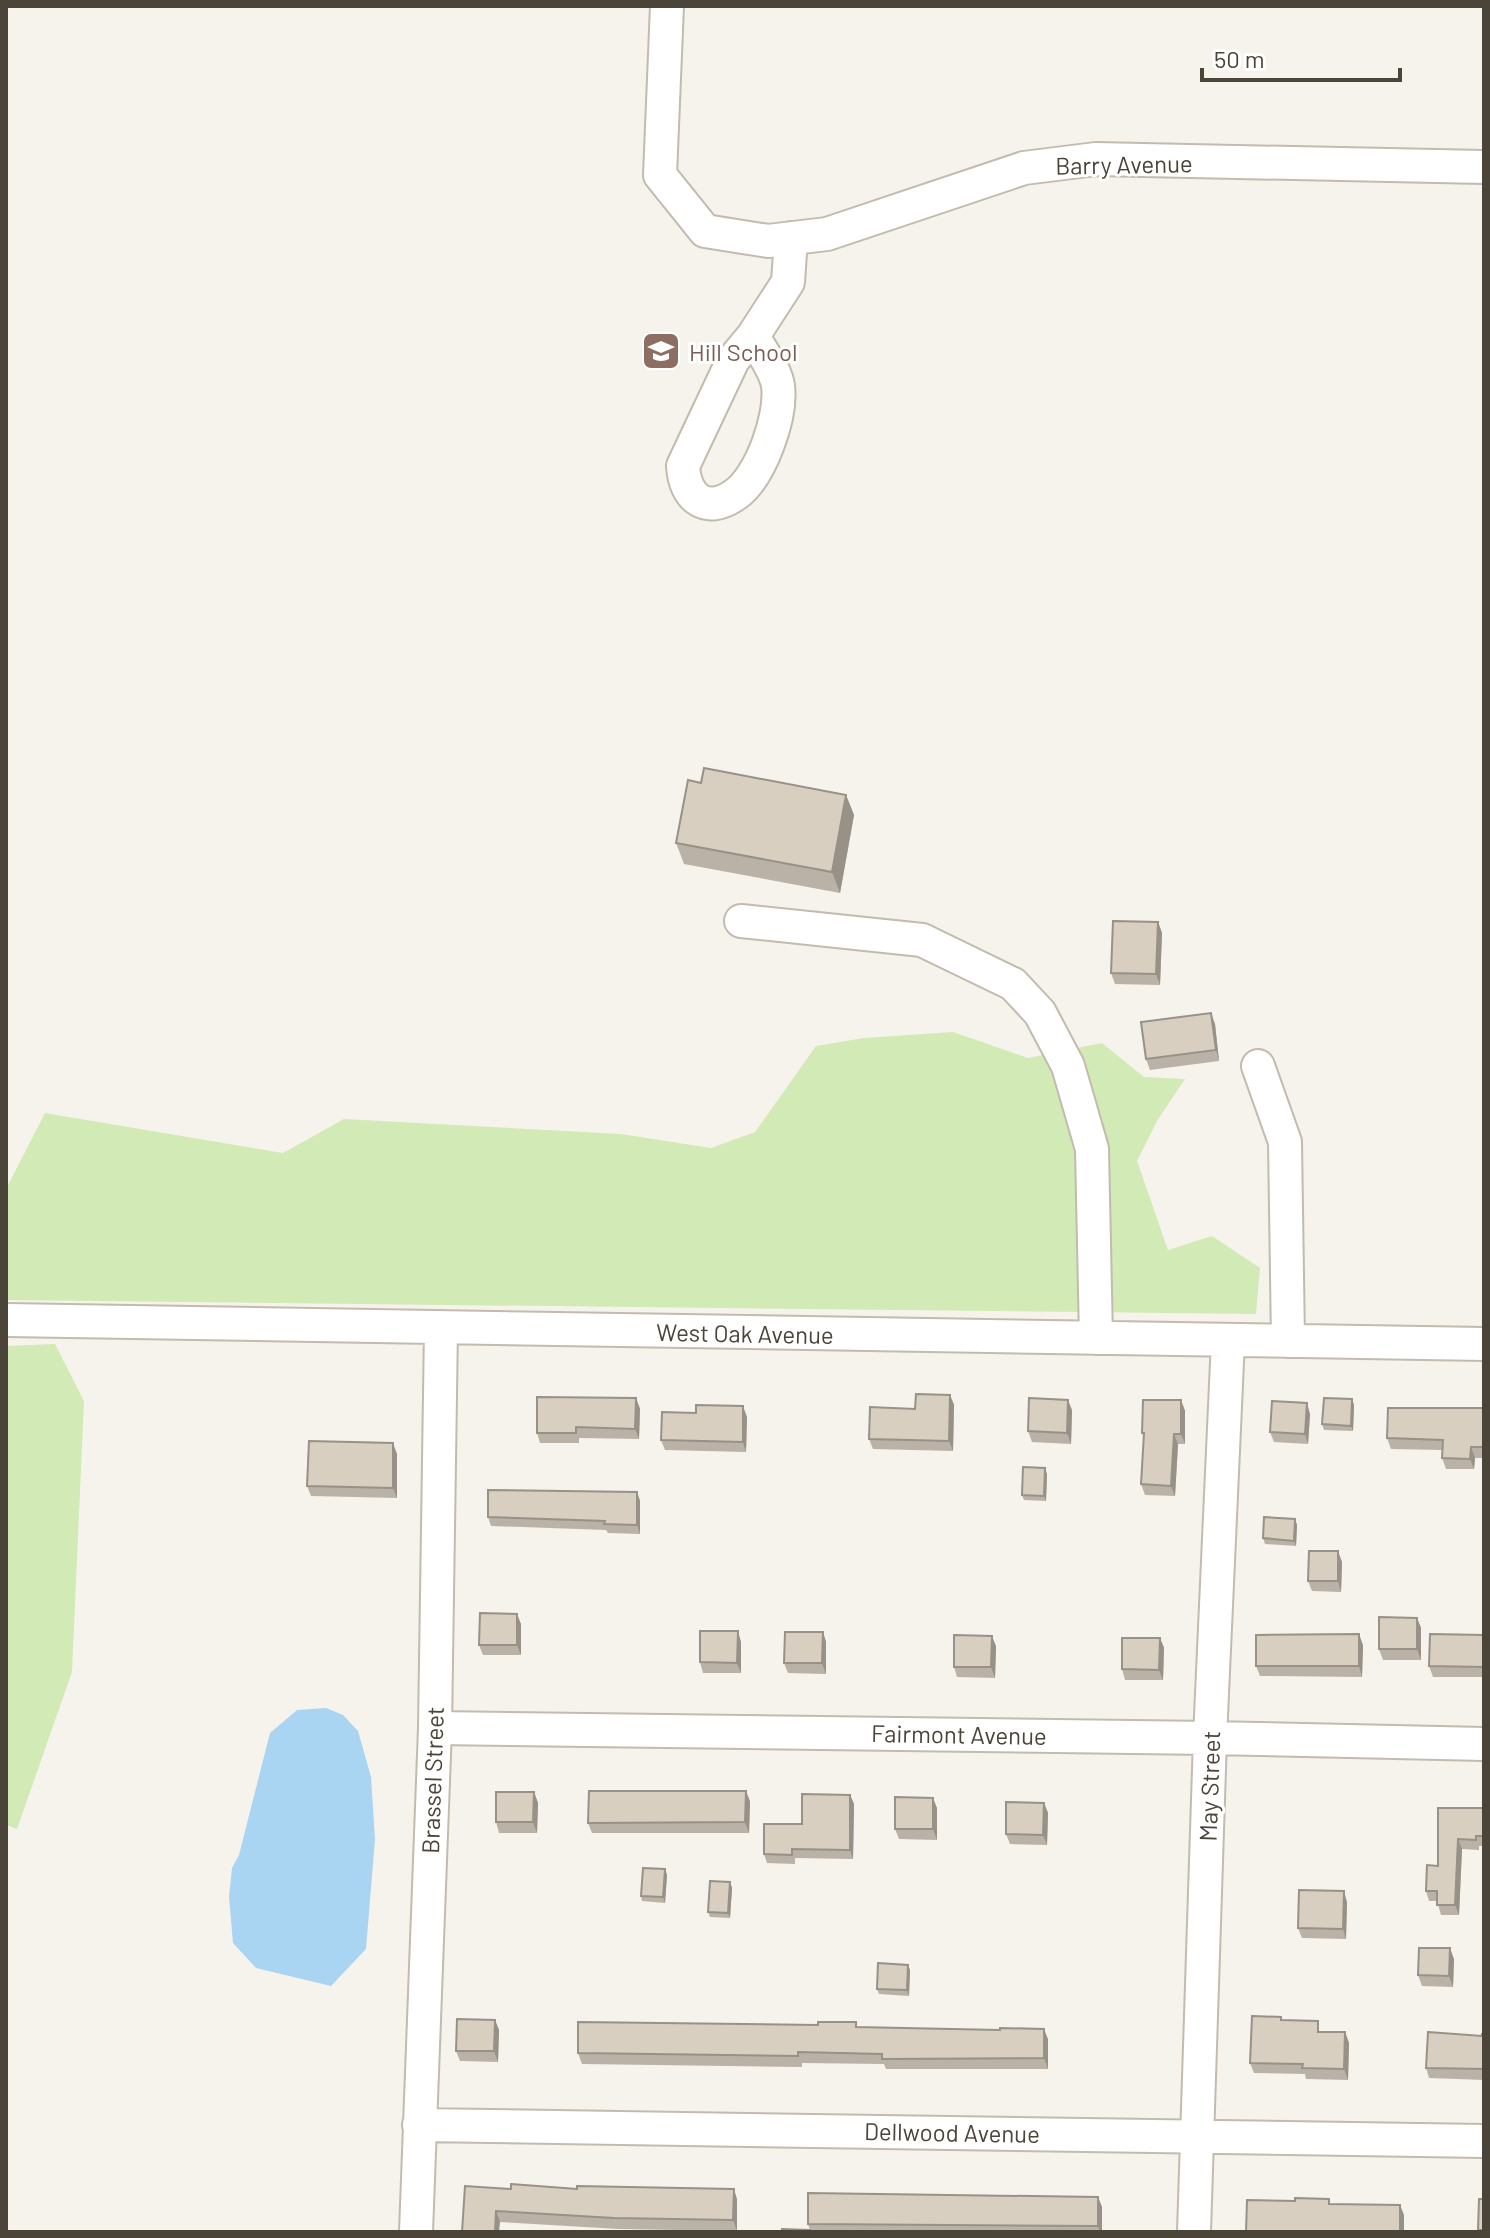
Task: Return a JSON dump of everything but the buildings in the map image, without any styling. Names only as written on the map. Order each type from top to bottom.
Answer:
[{"type":"street","name":"Barry Avenue","points":[[667,6],[660,175],[705,231],[768,241],[827,234],[1024,168],[1096,159],[1484,167]]},
{"type":"street","points":[[753,336],[777,382],[779,402],[773,427],[760,461],[738,492],[718,503],[703,502],[690,495],[683,481],[683,466],[733,360],[753,336],[788,282],[791,238]]},
{"type":"street","points":[[741,921],[922,940],[1013,984],[1040,1013],[1068,1066],[1092,1149],[1096,1338]]},
{"type":"street","points":[[1258,1066],[1285,1142],[1288,1341]]},
{"type":"street","name":"West Oak Avenue","points":[[6,1320],[1484,1344]]},
{"type":"street","name":"Brassel Street","points":[[416,2232],[435,1728],[441,1328]]},
{"type":"street","name":"May Street","points":[[1194,2232],[1210,1738],[1228,1340]]},
{"type":"street","name":"Fairmont Avenue","points":[[435,1728],[1484,1744]]},
{"type":"street","name":"Dellwood Avenue","points":[[419,2125],[1484,2141]]},
{"type":"green space","points":[[953,1032],[1028,1058],[1102,1043],[1144,1077],[1185,1079],[1157,1121],[1137,1161],[1168,1250],[1212,1236],[1260,1268],[1256,1314],[6,1300],[6,1189],[45,1113],[283,1153],[344,1119],[621,1134],[711,1148],[755,1132],[816,1046],[864,1038]]},
{"type":"green space","points":[[55,1344],[84,1401],[72,1672],[17,1829],[6,1825],[6,1346]]},
{"type":"water","points":[[326,1708],[343,1715],[358,1731],[371,1777],[375,1839],[366,1949],[331,1986],[256,1968],[233,1943],[229,1897],[232,1868],[239,1855],[270,1733],[297,1710]]},
{"type":"place","name":"Hill School","points":[[661,351]]}]
